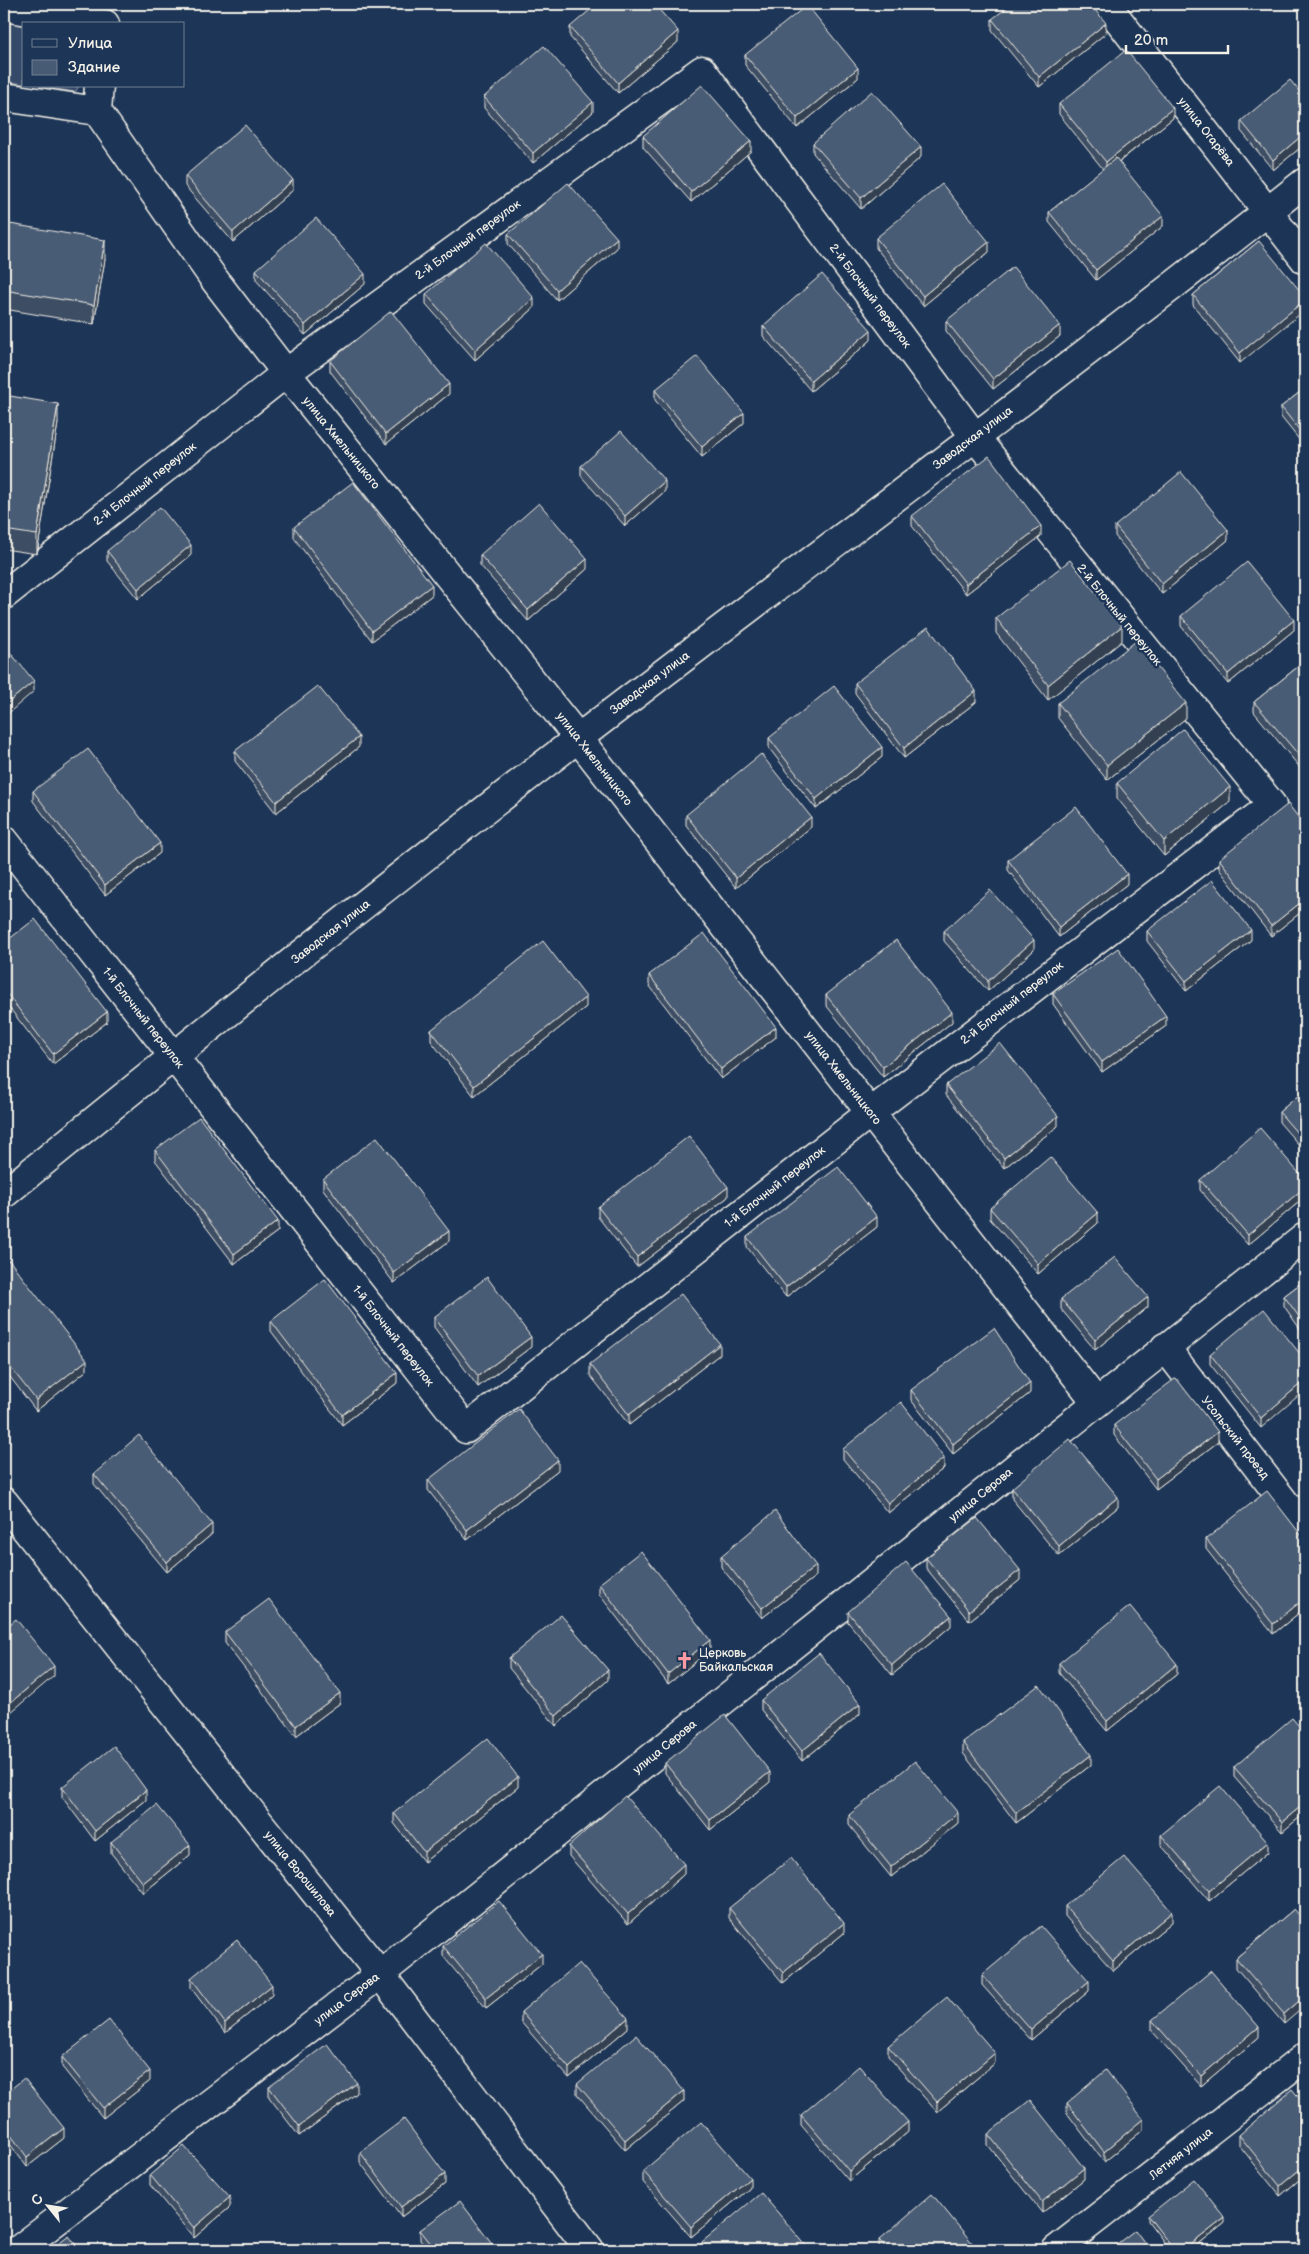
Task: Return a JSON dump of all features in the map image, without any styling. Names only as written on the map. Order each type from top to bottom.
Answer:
[{"type":"street","points":[[106,22],[114,4]]},
{"type":"street","name":"улица Огарёва","points":[[1106,4],[1305,260]]},
{"type":"street","points":[[4,7],[93,22]]},
{"type":"street","name":"2-й Блочный переулок","points":[[4,595],[286,373],[702,70],[975,437],[1272,804],[870,1113]]},
{"type":"street","points":[[4,97],[98,99]]},
{"type":"street","name":"улица Хмельницкого","points":[[98,99],[214,280],[578,738],[1097,1403]]},
{"type":"street","name":"Заводская улица","points":[[4,1194],[173,1056],[578,738],[975,437],[1305,182]]},
{"type":"street","name":"1-й Блочный переулок","points":[[4,840],[466,1429],[870,1113]]},
{"type":"street","name":"улица Серова","points":[[18,2250],[380,1974],[1097,1403],[1164,1347],[1305,1237]]},
{"type":"street","name":"Усольский проезд","points":[[1164,1347],[1305,1529]]},
{"type":"street","name":"улица Ворошилова","points":[[4,1502],[380,1974],[590,2250]]},
{"type":"street","name":"Летняя улица","points":[[1056,2250],[1305,2057]]},
{"type":"shaded area","points":[[4,22],[22,25],[22,84],[4,81]]},
{"type":"shaded area","points":[[51,88],[78,88],[75,92]]},
{"type":"building","points":[[597,4],[654,4],[678,31],[618,83],[570,27]]},
{"type":"building","points":[[1012,4],[1090,4],[1106,23],[1039,77],[992,19]]},
{"type":"building","points":[[807,5],[858,68],[797,118],[745,55]]},
{"type":"building","points":[[544,46],[593,102],[533,153],[484,97]]},
{"type":"building","points":[[1126,50],[1173,108],[1106,162],[1059,104]]},
{"type":"building","points":[[1290,80],[1305,98],[1305,133],[1273,160],[1241,121]]},
{"type":"building","points":[[702,85],[751,141],[691,192],[643,136]]},
{"type":"building","points":[[872,91],[921,147],[861,198],[813,143]]},
{"type":"building","points":[[245,125],[293,180],[233,232],[185,176]]},
{"type":"building","points":[[1116,158],[1163,216],[1096,270],[1049,212]]},
{"type":"building","points":[[568,183],[617,238],[557,290],[508,234]]},
{"type":"building","points":[[942,184],[989,242],[923,296],[876,238]]},
{"type":"building","points":[[316,218],[365,274],[305,325],[256,270]]},
{"type":"building","points":[[4,223],[105,240],[94,305],[4,290]]},
{"type":"building","points":[[1259,241],[1305,297],[1305,300],[1240,353],[1193,295]]},
{"type":"building","points":[[486,243],[534,298],[475,350],[426,294]]},
{"type":"building","points":[[1013,267],[1060,325],[993,379],[946,321]]},
{"type":"building","points":[[822,274],[871,330],[811,381],[763,326]]},
{"type":"building","points":[[391,311],[449,384],[386,434],[330,361]]},
{"type":"building","points":[[697,356],[744,413],[702,447],[655,390]]},
{"type":"building","points":[[1305,388],[1305,437],[1281,407]]},
{"type":"building","points":[[4,395],[58,404],[37,535],[4,530]]},
{"type":"building","points":[[621,431],[665,481],[625,516],[581,466]]},
{"type":"building","points":[[989,456],[1041,526],[966,584],[912,516]]},
{"type":"building","points":[[1181,472],[1228,530],[1162,584],[1115,526]]},
{"type":"building","points":[[353,482],[432,585],[372,631],[294,527]]},
{"type":"building","points":[[539,503],[587,559],[528,610],[480,555]]},
{"type":"building","points":[[160,507],[191,545],[138,589],[107,551]]},
{"type":"building","points":[[1070,560],[1122,626],[1048,685],[996,618]]},
{"type":"building","points":[[1247,562],[1294,620],[1228,674],[1181,616]]},
{"type":"building","points":[[928,627],[976,691],[904,748],[855,683]]},
{"type":"building","points":[[1136,641],[1186,703],[1107,765],[1058,703]]},
{"type":"building","points":[[4,645],[34,681],[4,706]]},
{"type":"building","points":[[1305,661],[1305,757],[1302,759],[1254,702]]},
{"type":"building","points":[[318,686],[359,737],[276,802],[235,751]]},
{"type":"building","points":[[834,686],[882,747],[816,799],[769,738]]},
{"type":"building","points":[[1183,729],[1230,787],[1164,841],[1117,783]]},
{"type":"building","points":[[88,749],[160,843],[105,885],[33,791]]},
{"type":"building","points":[[761,754],[811,817],[736,878],[686,815]]},
{"type":"building","points":[[1288,804],[1305,826],[1305,899],[1271,926],[1219,859]]},
{"type":"building","points":[[1076,807],[1127,874],[1059,927],[1008,860]]},
{"type":"building","points":[[1212,880],[1251,930],[1186,981],[1147,931]]},
{"type":"building","points":[[990,890],[1034,940],[988,981],[944,931]]},
{"type":"building","points":[[35,919],[107,1012],[53,1054],[4,990],[4,943]]},
{"type":"building","points":[[704,933],[776,1027],[721,1069],[649,975]]},
{"type":"building","points":[[896,940],[952,1012],[883,1067],[826,995]]},
{"type":"building","points":[[543,941],[586,997],[474,1086],[431,1030]]},
{"type":"building","points":[[1118,948],[1166,1016],[1102,1062],[1053,994]]},
{"type":"building","points":[[1000,1043],[1058,1116],[1004,1158],[946,1085]]},
{"type":"building","points":[[1305,1090],[1305,1142],[1279,1112]]},
{"type":"building","points":[[199,1117],[278,1221],[234,1254],[155,1150]]},
{"type":"building","points":[[1260,1128],[1305,1180],[1305,1187],[1248,1235],[1200,1180]]},
{"type":"building","points":[[689,1136],[728,1187],[637,1257],[598,1207]]},
{"type":"building","points":[[377,1137],[449,1231],[394,1273],[323,1179]]},
{"type":"building","points":[[1050,1157],[1098,1213],[1038,1264],[990,1208]]},
{"type":"building","points":[[838,1167],[877,1217],[786,1287],[747,1237]]},
{"type":"building","points":[[1115,1257],[1148,1297],[1095,1340],[1061,1299]]},
{"type":"building","points":[[9,1260],[87,1360],[36,1400],[4,1359],[4,1264]]},
{"type":"building","points":[[487,1277],[531,1337],[478,1376],[434,1317]]},
{"type":"building","points":[[325,1279],[397,1373],[342,1415],[271,1321]]},
{"type":"building","points":[[1305,1280],[1305,1325],[1284,1296]]},
{"type":"building","points":[[681,1294],[720,1344],[629,1415],[590,1364]]},
{"type":"building","points":[[1264,1309],[1305,1360],[1305,1380],[1261,1418],[1210,1354]]},
{"type":"building","points":[[994,1328],[1030,1383],[953,1444],[911,1390]]},
{"type":"building","points":[[1176,1378],[1218,1432],[1156,1479],[1114,1425]]},
{"type":"building","points":[[901,1402],[944,1458],[888,1503],[843,1449]]},
{"type":"building","points":[[519,1409],[558,1460],[467,1530],[428,1480]]},
{"type":"building","points":[[139,1435],[212,1524],[167,1562],[94,1474]]},
{"type":"building","points":[[1070,1439],[1118,1497],[1059,1546],[1012,1488]]},
{"type":"building","points":[[1267,1491],[1305,1540],[1305,1598],[1273,1624],[1206,1539]]},
{"type":"building","points":[[775,1511],[816,1566],[762,1608],[721,1556]]},
{"type":"building","points":[[977,1518],[1020,1570],[969,1611],[926,1558]]},
{"type":"building","points":[[641,1551],[710,1640],[668,1674],[599,1584]]},
{"type":"building","points":[[906,1562],[951,1616],[892,1665],[848,1612]]},
{"type":"building","points":[[269,1599],[340,1693],[296,1726],[225,1632]]},
{"type":"building","points":[[1130,1606],[1177,1664],[1107,1721],[1059,1663]]},
{"type":"building","points":[[561,1615],[608,1670],[556,1716],[509,1658]]},
{"type":"building","points":[[16,1619],[54,1666],[4,1708],[4,1629]]},
{"type":"building","points":[[819,1653],[860,1704],[802,1751],[761,1700]]},
{"type":"building","points":[[1039,1685],[1091,1755],[1016,1813],[963,1742]]},
{"type":"building","points":[[725,1715],[770,1772],[710,1820],[665,1763]]},
{"type":"building","points":[[1292,1718],[1305,1733],[1305,1803],[1282,1822],[1234,1767]]},
{"type":"building","points":[[488,1738],[518,1777],[424,1852],[394,1813]]},
{"type":"building","points":[[114,1746],[146,1790],[95,1831],[62,1787]]},
{"type":"building","points":[[915,1761],[958,1813],[891,1867],[849,1815]]},
{"type":"building","points":[[1220,1786],[1268,1842],[1209,1891],[1161,1835]]},
{"type":"building","points":[[625,1796],[684,1864],[628,1914],[569,1846]]},
{"type":"building","points":[[157,1805],[190,1845],[143,1883],[111,1842]]},
{"type":"building","points":[[1124,1857],[1172,1912],[1113,1961],[1065,1906]]},
{"type":"building","points":[[791,1858],[844,1923],[783,1973],[729,1908]]},
{"type":"building","points":[[499,1901],[542,1954],[486,1998],[443,1946]]},
{"type":"building","points":[[1294,1909],[1305,1922],[1305,1996],[1284,2014],[1236,1958]]},
{"type":"building","points":[[1041,1926],[1089,1981],[1031,2030],[982,1975]]},
{"type":"building","points":[[237,1940],[272,1985],[225,2023],[191,1978]]},
{"type":"building","points":[[579,1963],[628,2018],[569,2068],[521,2012]]},
{"type":"building","points":[[1211,1971],[1259,2027],[1201,2076],[1152,2020]]},
{"type":"building","points":[[947,1997],[995,2053],[937,2102],[888,2046]]},
{"type":"building","points":[[109,2020],[150,2071],[103,2108],[62,2057]]},
{"type":"building","points":[[636,2035],[684,2091],[625,2140],[577,2084]]},
{"type":"building","points":[[327,2044],[357,2083],[299,2126],[269,2087]]},
{"type":"building","points":[[859,2066],[908,2122],[849,2171],[801,2115]]},
{"type":"building","points":[[1106,2070],[1143,2119],[1104,2152],[1067,2103]]},
{"type":"building","points":[[24,2078],[64,2128],[27,2157],[4,2126],[4,2095]]},
{"type":"building","points":[[1292,2089],[1305,2105],[1305,2165],[1280,2186],[1239,2135]]},
{"type":"building","points":[[1030,2100],[1084,2168],[1042,2202],[988,2134]]},
{"type":"building","points":[[404,2119],[445,2174],[401,2207],[360,2152]]},
{"type":"building","points":[[701,2122],[750,2178],[691,2227],[643,2171]]},
{"type":"building","points":[[184,2146],[230,2197],[194,2228],[150,2175]]},
{"type":"building","points":[[1194,2179],[1225,2218],[1184,2250],[1174,2250],[1148,2216]]},
{"type":"building","points":[[761,2193],[809,2249],[709,2250],[702,2242]]},
{"type":"building","points":[[932,2194],[978,2250],[888,2250],[879,2240]]},
{"type":"building","points":[[460,2201],[497,2250],[436,2250],[420,2230]]},
{"type":"building","points":[[1135,2230],[1150,2250],[1109,2250]]},
{"type":"building","points":[[69,2236],[80,2250],[50,2250]]},
{"type":"place","name":"Церковь Байкальская","points":[[685,1660]]}]
